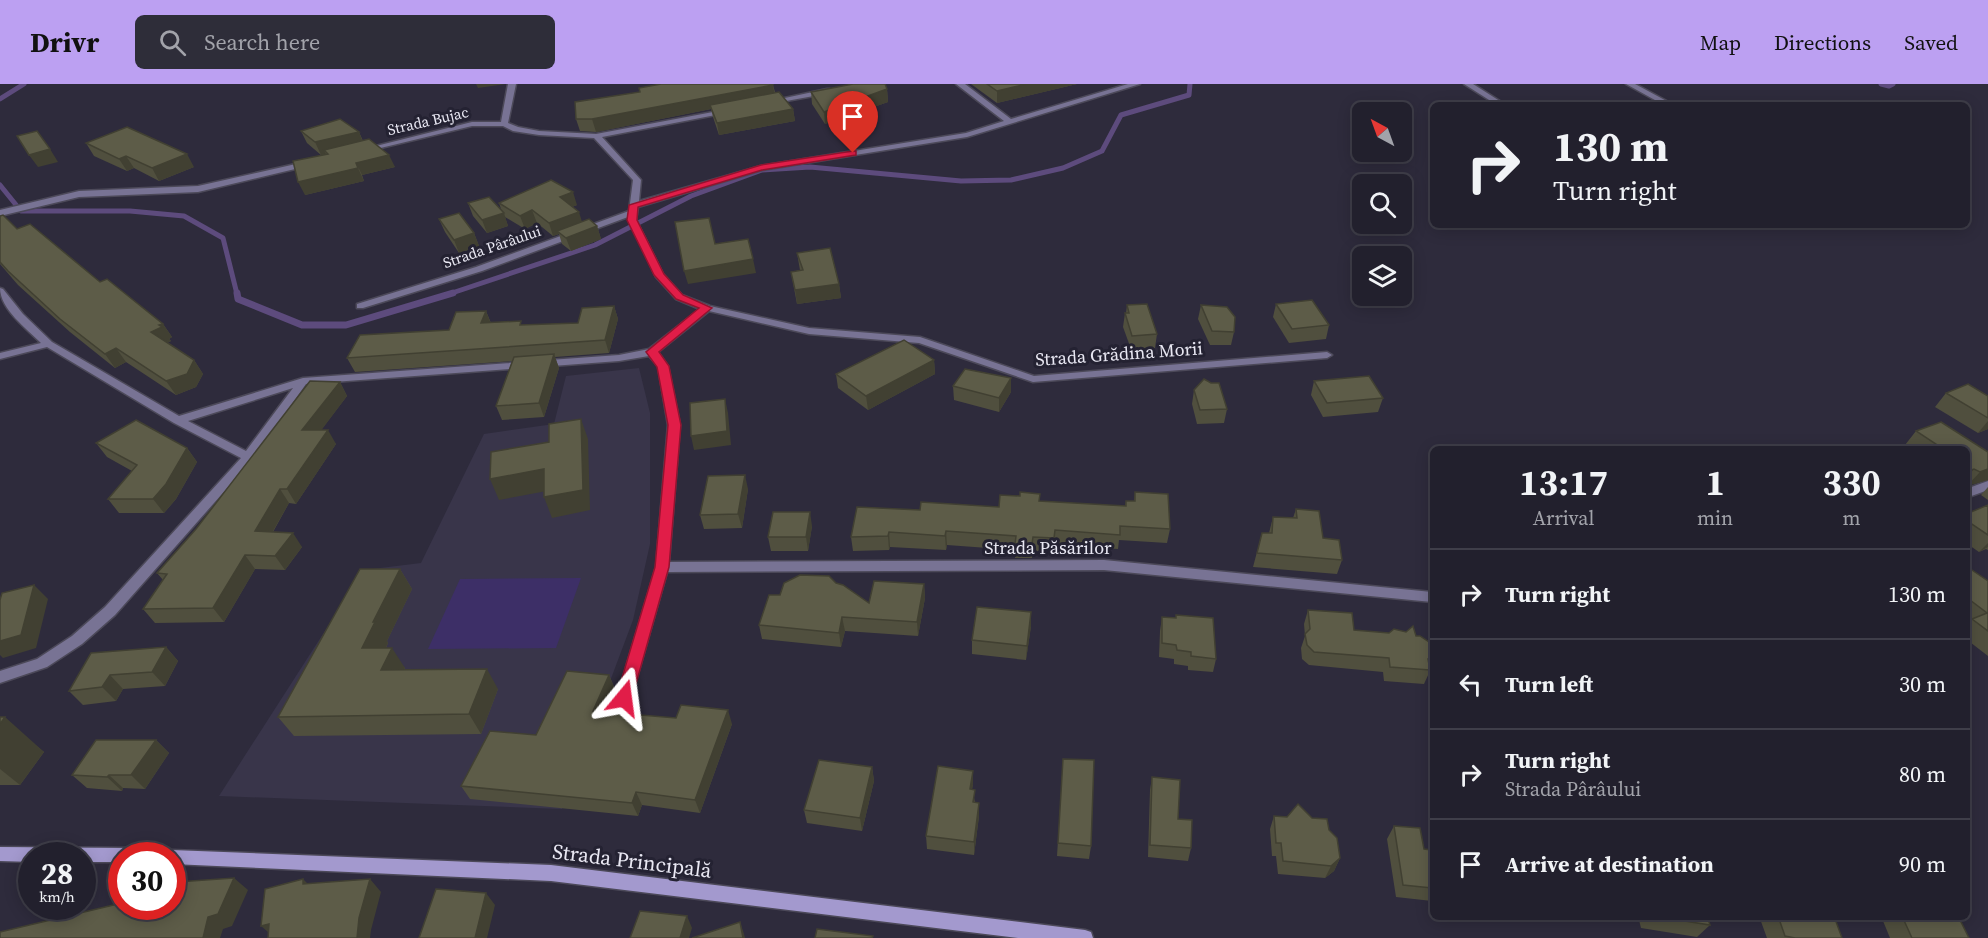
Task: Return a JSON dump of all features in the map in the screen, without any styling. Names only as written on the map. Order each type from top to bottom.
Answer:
[{"type":"main road","points":[[0,854],[108,855]]},
{"type":"main road","name":"Strada Principală","points":[[186,858],[551,873],[1084,938]]},
{"type":"street","points":[[504,124],[512,84]]},
{"type":"street","points":[[960,84],[1010,123]]},
{"type":"street","name":"Strada Pârâului","points":[[360,306],[480,268],[761,168],[967,135],[1136,84]]},
{"type":"street","points":[[1468,84],[1497,102]]},
{"type":"street","points":[[1630,84],[1664,102]]},
{"type":"street","points":[[758,104],[840,88]]},
{"type":"street","name":"Strada Bujac","points":[[358,151],[472,124],[504,124],[516,129],[539,133],[596,136],[735,109]]},
{"type":"street","points":[[596,136],[637,180],[632,212]]},
{"type":"street","points":[[0,213],[80,194],[198,189],[324,159]]},
{"type":"street","name":"Strada Grădina Morii","points":[[632,212],[639,234],[660,275],[680,297],[707,308],[809,331],[920,340],[1033,379],[1327,355]]},
{"type":"street","points":[[0,291],[20,316],[48,344],[178,420],[248,457]]},
{"type":"street","points":[[178,420],[303,381],[619,358],[652,352],[707,308]]},
{"type":"street","points":[[0,356],[48,344]]},
{"type":"street","points":[[624,698],[662,567],[674,425],[663,366],[652,352]]},
{"type":"street","points":[[0,676],[42,663],[77,640],[110,611],[248,457],[303,381]]},
{"type":"street","points":[[1970,492],[1988,485]]},
{"type":"street","name":"Strada Păsărilor","points":[[662,567],[1104,565],[1430,597]]},
{"type":"shaded area","points":[[639,368],[650,413],[650,544],[633,620],[562,809],[219,796],[364,570],[421,563],[484,434],[554,424],[566,376]]},
{"type":"shaded area","points":[[581,578],[556,648],[428,649],[460,579]]},
{"type":"building","points":[[661,84],[773,85],[592,119],[576,119],[575,102],[640,92],[639,88]]},
{"type":"building","points":[[853,84],[885,84],[887,89],[824,112],[811,92]]},
{"type":"building","points":[[987,84],[1027,84],[997,91]]},
{"type":"building","points":[[779,92],[793,109],[717,123],[710,105]]},
{"type":"building","points":[[340,119],[359,132],[315,142],[301,131]]},
{"type":"building","points":[[127,127],[187,154],[152,168],[126,156],[119,159],[86,143]]},
{"type":"building","points":[[37,131],[50,149],[29,155],[17,136]]},
{"type":"building","points":[[369,139],[389,155],[356,163],[358,168],[298,182],[293,161],[328,154],[324,150]]},
{"type":"building","points":[[551,180],[573,192],[560,197],[579,212],[549,223],[532,210],[520,216],[499,203]]},
{"type":"building","points":[[489,197],[504,213],[482,220],[468,203]]},
{"type":"building","points":[[459,213],[474,233],[454,240],[439,219]]},
{"type":"building","points":[[3,215],[17,229],[30,224],[100,282],[107,279],[163,324],[159,325],[162,327],[151,332],[194,360],[187,374],[166,381],[116,348],[105,354],[60,319],[0,262],[0,216]]},
{"type":"building","points":[[709,218],[715,244],[748,239],[753,259],[684,271],[675,222]]},
{"type":"building","points":[[589,219],[597,226],[566,238],[557,231]]},
{"type":"building","points":[[830,248],[839,284],[795,290],[791,272],[803,270],[797,253]]},
{"type":"building","points":[[1312,300],[1329,325],[1292,329],[1276,304]]},
{"type":"building","points":[[1147,304],[1157,334],[1132,336],[1125,313],[1129,313],[1127,305]]},
{"type":"building","points":[[1201,305],[1227,307],[1235,317],[1234,332],[1212,331]]},
{"type":"building","points":[[614,306],[605,340],[347,358],[360,335],[449,330],[456,312],[486,311],[481,323],[521,321],[520,325],[578,323],[582,308]]},
{"type":"building","points":[[904,340],[934,360],[866,396],[836,374]]},
{"type":"building","points":[[554,354],[539,403],[496,406],[514,357]]},
{"type":"building","points":[[965,369],[1011,378],[999,398],[953,386]]},
{"type":"building","points":[[1369,376],[1383,398],[1327,403],[1314,381]]},
{"type":"building","points":[[1204,379],[1211,383],[1219,383],[1227,409],[1200,410],[1194,390]]},
{"type":"building","points":[[310,381],[340,382],[302,430],[328,430],[287,489],[280,489],[255,531],[293,533],[275,556],[245,555],[213,608],[143,609],[167,574],[157,573],[196,529]]},
{"type":"building","points":[[1968,384],[1988,396],[1988,418],[1946,393]]},
{"type":"building","points":[[725,399],[727,431],[691,436],[690,403]]},
{"type":"building","points":[[581,419],[583,490],[544,497],[544,469],[490,479],[491,452],[549,442],[549,424]]},
{"type":"building","points":[[136,420],[187,448],[166,484],[153,499],[108,499],[137,465],[96,443]]},
{"type":"building","points":[[1941,422],[1988,452],[1988,469],[1980,472],[1974,469],[1970,470],[1970,446],[1939,446],[1916,431]]},
{"type":"building","points":[[745,475],[738,514],[700,515],[708,476]]},
{"type":"building","points":[[1020,492],[1040,494],[1039,501],[1126,506],[1126,501],[1135,501],[1135,492],[1168,494],[1170,529],[1120,526],[1120,535],[1055,530],[1054,538],[1033,537],[1032,544],[1015,544],[1016,536],[946,531],[945,536],[889,532],[888,536],[851,537],[857,507],[920,510],[921,502],[999,507],[1000,495],[1020,496]]},
{"type":"building","points":[[1988,505],[1988,535],[1970,523],[1970,512]]},
{"type":"building","points":[[1296,509],[1319,511],[1323,538],[1339,540],[1342,560],[1257,553],[1262,533],[1272,533],[1273,517],[1297,518]]},
{"type":"building","points":[[773,512],[810,512],[806,537],[768,537]]},
{"type":"building","points":[[360,569],[400,569],[362,648],[392,648],[381,670],[487,669],[469,714],[278,717]]},
{"type":"building","points":[[1970,569],[1988,581],[1988,631],[1972,619],[1987,613],[1970,600]]},
{"type":"building","points":[[800,575],[829,576],[836,583],[843,585],[869,603],[874,581],[924,584],[917,622],[842,617],[839,633],[759,625],[769,595],[780,595],[784,583]]},
{"type":"building","points":[[34,585],[21,635],[0,641],[2,593]]},
{"type":"building","points":[[977,607],[1031,612],[1027,646],[972,640]]},
{"type":"building","points":[[1308,610],[1352,613],[1354,630],[1389,633],[1394,629],[1406,632],[1413,626],[1416,636],[1430,643],[1430,659],[1428,659],[1430,670],[1390,667],[1389,658],[1314,652],[1307,645],[1305,634],[1310,629]]},
{"type":"building","points":[[1176,615],[1213,618],[1216,659],[1191,656],[1191,652],[1177,650],[1176,645],[1162,643],[1162,617],[1176,618]]},
{"type":"building","points":[[166,647],[152,672],[110,675],[102,687],[69,691],[91,653]]},
{"type":"building","points":[[567,671],[609,675],[593,711],[676,718],[681,705],[728,710],[695,800],[636,792],[632,803],[461,786],[490,731],[536,735]]},
{"type":"building","points":[[96,740],[156,740],[131,775],[109,775],[107,777],[72,775]]},
{"type":"building","points":[[1063,759],[1094,760],[1091,846],[1058,843]]},
{"type":"building","points":[[819,760],[872,767],[860,818],[804,810]]},
{"type":"building","points":[[938,766],[973,771],[970,789],[975,790],[973,802],[979,803],[974,842],[926,836]]},
{"type":"building","points":[[1152,777],[1180,780],[1178,819],[1192,820],[1191,848],[1150,845]]},
{"type":"building","points":[[1298,804],[1312,818],[1327,819],[1329,830],[1337,838],[1340,858],[1331,866],[1283,861],[1281,843],[1276,843],[1274,816],[1287,817]]},
{"type":"building","points":[[1394,826],[1420,828],[1424,849],[1430,850],[1430,888],[1403,885]]},
{"type":"building","points":[[234,878],[218,914],[208,917],[203,938],[0,938],[0,932],[50,920],[96,920],[96,909],[108,906],[108,920],[186,920],[186,881]]},
{"type":"building","points":[[303,879],[303,884],[370,879],[359,918],[357,938],[268,938],[269,924],[261,926],[265,889]]},
{"type":"building","points":[[436,889],[486,893],[475,938],[419,938]]},
{"type":"building","points":[[640,911],[687,916],[680,938],[630,938]]},
{"type":"building","points":[[1678,920],[1708,920],[1710,925]]},
{"type":"building","points":[[1779,920],[1835,920],[1842,938],[1795,938],[1785,936]]},
{"type":"building","points":[[1904,920],[1960,920],[1969,938],[1912,938]]},
{"type":"building","points":[[740,922],[743,938],[692,938]]},
{"type":"building","points":[[817,929],[873,936],[872,938],[815,938]]},
{"type":"waterway","points":[[0,99],[24,84]]},
{"type":"waterway","points":[[449,294],[595,245],[691,196],[762,170],[810,167],[961,181],[1011,180],[1063,168],[1102,151],[1121,115],[1189,95],[1190,84]]},
{"type":"waterway","points":[[1881,84],[1889,86],[1893,84]]},
{"type":"waterway","points":[[0,185],[21,211],[130,211],[184,216],[223,238],[237,294]]},
{"type":"waterway","points":[[237,293],[238,299],[302,325],[346,325],[453,293]]},
{"type":"route","points":[[624,698],[662,567],[674,425],[663,366],[652,352],[707,308],[680,297],[660,275],[632,220],[633,205],[761,168],[853,153]]}]
